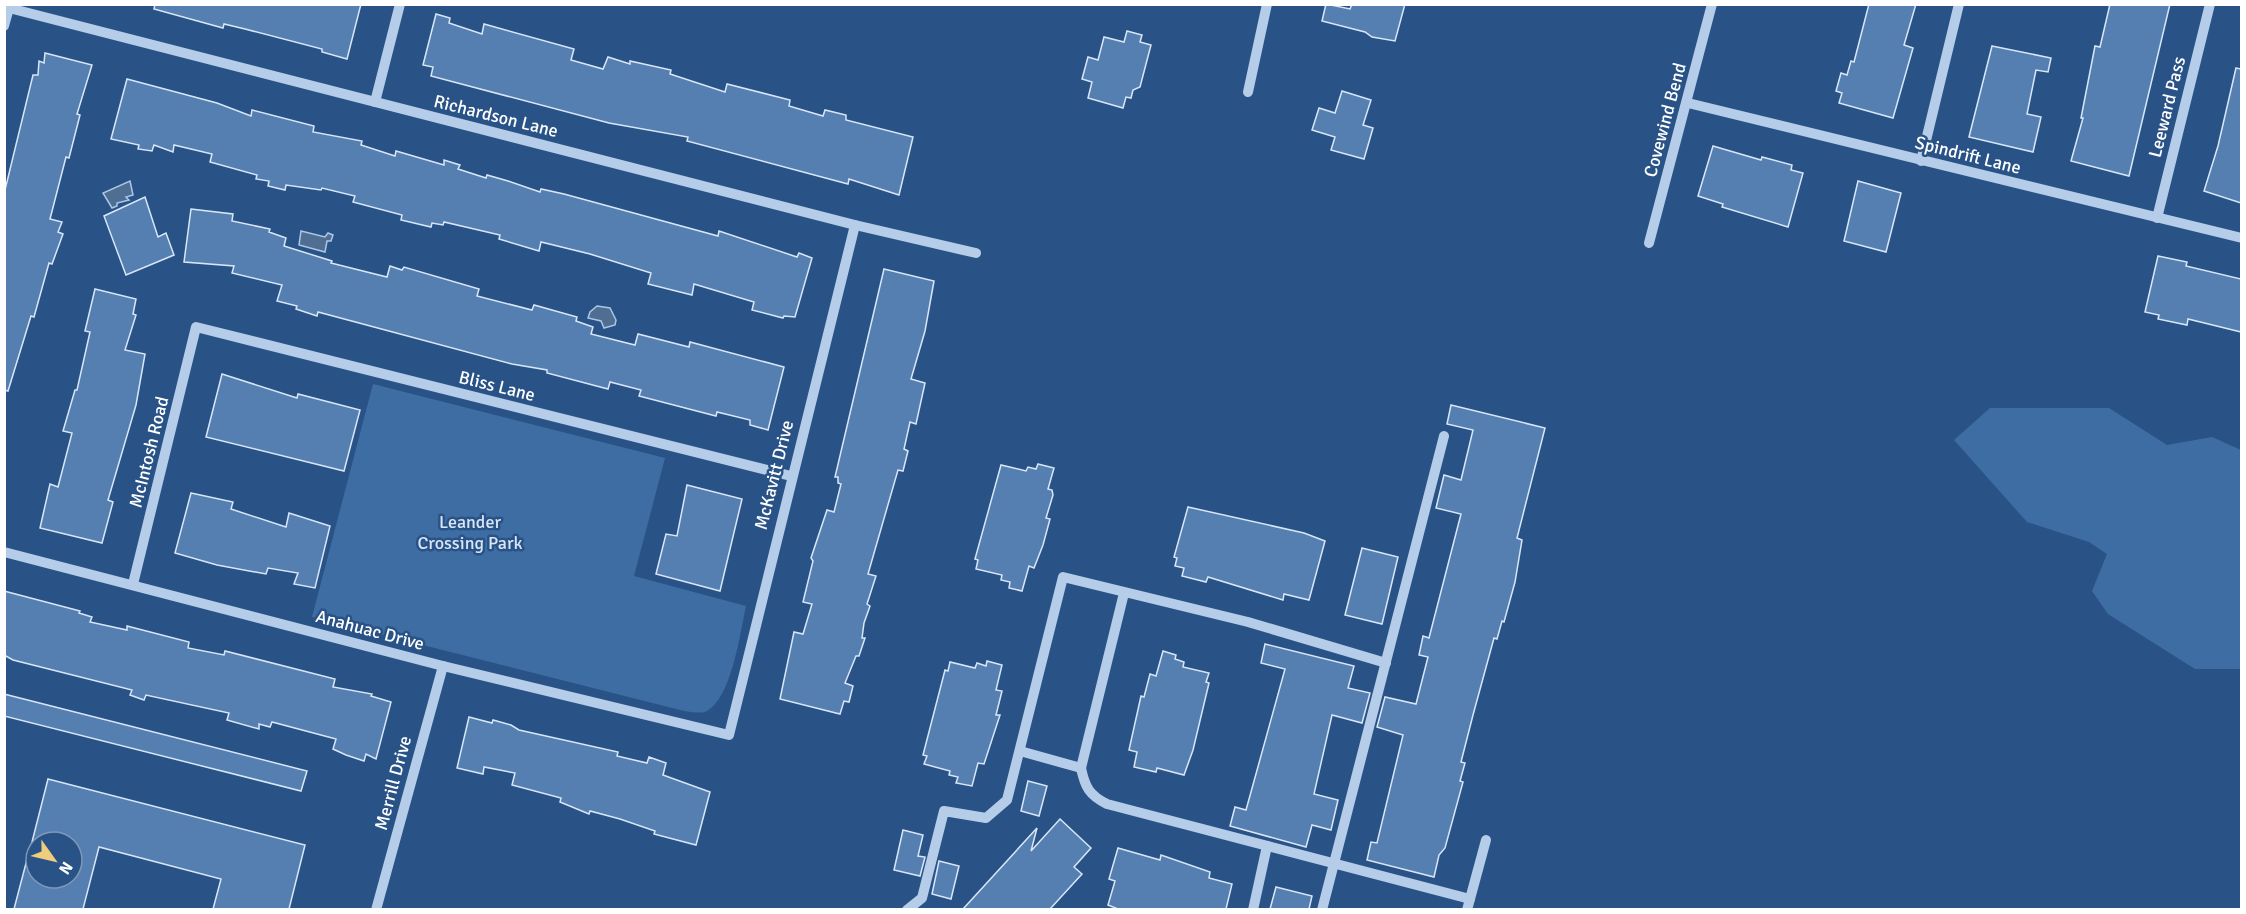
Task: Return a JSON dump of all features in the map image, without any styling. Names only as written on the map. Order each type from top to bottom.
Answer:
[{"type":"street","points":[[375,102],[400,4]]},
{"type":"street","points":[[1248,92],[1267,4]]},
{"type":"street","name":"Covewind Bend","points":[[1648,243],[1688,104],[1712,4]]},
{"type":"street","points":[[1922,161],[1959,4]]},
{"type":"street","name":"Leeward Pass","points":[[2157,218],[2210,4]]},
{"type":"street","name":"Richardson Lane","points":[[4,26],[9,8],[855,225],[976,253]]},
{"type":"street","name":"Spindrift Lane","points":[[1688,104],[2241,238]]},
{"type":"street","name":"McKavitt Drive","points":[[729,735],[791,476],[855,225]]},
{"type":"street","name":"Bliss Lane","points":[[196,327],[791,476]]},
{"type":"street","name":"McIntosh Road","points":[[133,585],[196,327]]},
{"type":"street","points":[[1322,909],[1332,862],[1444,436]]},
{"type":"street","name":"Anahuac Drive","points":[[4,552],[443,666],[729,735]]},
{"type":"street","points":[[907,909],[922,898],[944,811],[986,818],[996,813],[1007,800],[1063,577],[1259,625],[1386,663]]},
{"type":"street","points":[[1124,593],[1081,768],[1085,785],[1092,797],[1107,804],[1332,862],[1469,904],[1486,840]]},
{"type":"street","name":"Merrill Drive","points":[[376,909],[443,666]]},
{"type":"street","points":[[1020,751],[1081,768]]},
{"type":"street","points":[[1253,909],[1268,846]]},
{"type":"green space","name":"Leander Crossing Park","points":[[373,384],[665,458],[634,576],[746,606],[734,663],[729,679],[716,704],[705,712],[684,711],[312,617]]},
{"type":"green space","points":[[1990,408],[2109,408],[2167,445],[2212,437],[2241,450],[2241,669],[2195,669],[2108,614],[2092,591],[2107,554],[2089,542],[2027,522],[1954,440]]},
{"type":"shaded area","points":[[130,181],[133,195],[126,197],[129,200],[117,203],[117,206],[112,208],[103,193]]},
{"type":"shaded area","points":[[301,231],[325,237],[328,233],[333,235],[331,241],[327,241],[325,252],[299,245]]},
{"type":"shaded area","points":[[597,306],[610,308],[616,320],[615,325],[604,328],[601,321],[588,318],[590,312]]},
{"type":"building","points":[[155,4],[361,4],[347,59],[322,52],[322,49],[245,29],[224,24],[223,28],[154,9]]},
{"type":"building","points":[[1326,4],[1350,9],[1352,4],[1405,4],[1395,41],[1372,37],[1365,32],[1322,21]]},
{"type":"building","points":[[1869,4],[1916,4],[1904,45],[1913,48],[1893,118],[1839,103],[1842,93],[1836,91],[1841,73],[1847,75],[1851,61],[1854,62]]},
{"type":"building","points":[[2110,4],[2170,4],[2129,176],[2071,161],[2083,118],[2081,118],[2095,46],[2100,47]]},
{"type":"building","points":[[436,14],[450,18],[449,23],[482,34],[484,24],[574,49],[571,60],[603,69],[608,57],[630,64],[630,61],[671,70],[670,74],[725,92],[727,84],[790,100],[789,106],[823,116],[825,110],[846,115],[846,120],[913,137],[899,195],[849,179],[848,184],[687,141],[688,137],[609,123],[431,76],[433,67],[423,65]]},
{"type":"building","points":[[1127,31],[1142,35],[1140,42],[1151,45],[1140,87],[1133,90],[1131,98],[1126,97],[1123,108],[1088,98],[1092,82],[1082,79],[1088,57],[1098,60],[1104,37],[1124,42]]},
{"type":"building","points":[[1992,46],[2051,58],[2048,72],[2036,70],[2027,114],[2041,117],[2033,152],[1969,137]]},
{"type":"building","points":[[45,53],[92,65],[77,114],[80,115],[69,158],[66,157],[50,219],[62,222],[58,232],[63,234],[52,264],[49,263],[34,317],[31,316],[8,391],[4,390],[4,194],[33,75],[38,75],[39,61],[44,63]]},
{"type":"building","points":[[2236,68],[2241,69],[2241,203],[2204,191],[2218,146]]},
{"type":"building","points":[[127,79],[217,103],[251,116],[252,110],[314,126],[313,132],[362,141],[361,145],[395,156],[396,151],[444,165],[444,160],[460,165],[458,169],[486,178],[487,175],[540,192],[541,189],[564,194],[718,236],[719,231],[797,257],[799,253],[812,258],[795,317],[784,316],[783,318],[752,310],[754,302],[694,284],[692,295],[648,284],[651,273],[590,254],[541,242],[539,251],[499,239],[500,235],[444,222],[443,225],[432,223],[431,227],[401,220],[402,215],[353,202],[355,196],[322,188],[321,190],[286,185],[285,190],[268,186],[269,181],[256,179],[257,175],[210,162],[212,154],[174,145],[173,152],[154,145],[152,151],[138,149],[139,145],[111,139]]},
{"type":"building","points":[[1342,91],[1371,100],[1363,125],[1373,128],[1364,159],[1331,150],[1335,137],[1312,130],[1319,108],[1335,113]]},
{"type":"building","points":[[1713,146],[1761,160],[1762,157],[1792,165],[1791,170],[1803,173],[1788,227],[1722,207],[1723,204],[1698,196]]},
{"type":"building","points":[[1858,181],[1901,193],[1886,252],[1844,241]]},
{"type":"building","points":[[145,197],[158,237],[166,233],[174,255],[126,275],[104,216]]},
{"type":"building","points":[[191,209],[233,214],[232,221],[270,229],[269,232],[286,238],[284,246],[332,261],[331,263],[387,277],[390,266],[402,270],[404,267],[479,289],[477,296],[532,310],[534,305],[577,317],[576,321],[593,327],[591,334],[635,345],[638,334],[689,347],[690,342],[784,367],[768,430],[750,425],[750,420],[717,412],[716,416],[639,396],[641,390],[610,382],[608,389],[547,373],[547,370],[512,364],[318,312],[317,316],[296,309],[297,306],[277,301],[282,285],[232,273],[234,266],[184,262]]},
{"type":"building","points":[[2158,256],[2187,262],[2186,266],[2241,279],[2241,332],[2188,319],[2187,325],[2158,319],[2159,315],[2145,312]]},
{"type":"building","points":[[884,269],[934,281],[925,331],[911,379],[925,383],[916,424],[910,422],[904,449],[908,451],[903,471],[898,470],[868,574],[876,576],[867,604],[870,606],[864,623],[862,638],[865,638],[859,656],[856,656],[845,683],[853,686],[849,702],[844,701],[840,714],[780,699],[794,632],[803,634],[812,604],[803,602],[813,561],[811,558],[827,510],[834,512],[841,484],[838,483],[838,477],[835,477]]},
{"type":"building","points":[[95,289],[136,299],[133,314],[136,315],[125,350],[145,354],[136,405],[108,500],[113,502],[102,543],[40,528],[50,484],[58,487],[72,433],[63,431],[75,390],[77,390],[90,332],[85,331]]},
{"type":"building","points":[[222,374],[297,398],[298,394],[360,410],[344,471],[206,437]]},
{"type":"building","points":[[1451,405],[1545,428],[1517,538],[1522,540],[1515,582],[1504,622],[1502,621],[1497,639],[1494,638],[1461,762],[1465,763],[1460,781],[1463,782],[1445,848],[1439,855],[1434,877],[1367,860],[1371,842],[1377,843],[1403,735],[1377,727],[1385,697],[1416,704],[1428,657],[1419,655],[1423,636],[1429,638],[1461,514],[1436,508],[1444,475],[1461,480],[1473,430],[1447,424]]},
{"type":"building","points":[[1038,464],[1054,468],[1048,489],[1052,490],[1053,495],[1046,518],[1050,519],[1043,545],[1034,568],[1029,566],[1022,591],[1009,588],[1010,582],[1001,580],[1002,575],[976,569],[978,560],[975,559],[1001,465],[1026,471],[1028,467],[1036,469]]},
{"type":"building","points":[[687,485],[742,499],[720,591],[656,574],[666,534],[677,536]]},
{"type":"building","points":[[191,493],[233,502],[231,509],[286,527],[289,513],[330,526],[315,588],[294,584],[298,573],[268,568],[266,574],[217,565],[175,553]]},
{"type":"building","points":[[1188,507],[1304,533],[1325,541],[1309,600],[1284,594],[1283,600],[1208,577],[1206,582],[1182,576],[1184,568],[1175,566],[1177,558],[1174,557]]},
{"type":"building","points":[[1362,548],[1398,557],[1382,624],[1345,615]]},
{"type":"building","points":[[4,591],[80,611],[79,613],[92,617],[90,622],[127,630],[127,626],[189,642],[188,648],[224,655],[225,651],[335,679],[333,687],[372,694],[371,696],[391,702],[376,759],[366,754],[364,761],[333,749],[336,739],[272,722],[270,727],[259,724],[259,729],[227,720],[229,713],[146,695],[144,700],[130,695],[132,690],[13,660],[4,655]]},
{"type":"building","points":[[1265,644],[1354,666],[1348,688],[1370,693],[1362,723],[1332,715],[1314,794],[1338,800],[1331,830],[1312,825],[1306,847],[1230,826],[1235,807],[1246,810],[1285,669],[1261,663]]},
{"type":"building","points":[[1163,651],[1176,655],[1175,659],[1184,662],[1183,667],[1209,673],[1206,682],[1209,683],[1193,750],[1184,775],[1157,768],[1156,772],[1134,767],[1137,752],[1129,750],[1141,696],[1144,697],[1150,674],[1156,676]]},
{"type":"building","points":[[987,661],[1002,665],[996,690],[1002,691],[996,715],[1000,715],[984,764],[978,763],[972,786],[956,783],[958,777],[949,775],[950,771],[924,764],[927,756],[923,755],[945,670],[948,671],[950,662],[975,668],[977,663],[986,666]]},
{"type":"building","points":[[4,694],[307,771],[301,791],[4,716]]},
{"type":"building","points":[[469,717],[492,723],[493,720],[519,730],[618,752],[617,756],[647,763],[649,757],[666,763],[663,775],[710,792],[696,845],[654,834],[655,831],[620,819],[590,811],[589,814],[560,802],[561,798],[512,785],[515,773],[484,767],[483,774],[457,768]]},
{"type":"building","points":[[48,779],[305,845],[289,909],[213,909],[221,879],[99,847],[83,909],[14,909],[24,871],[24,890],[84,890],[84,830],[35,830]]},
{"type":"building","points":[[1028,781],[1047,786],[1039,816],[1021,811]]},
{"type":"building","points":[[1060,819],[1091,848],[1074,867],[1082,874],[1050,909],[963,909],[1037,828],[1031,851]]},
{"type":"building","points":[[903,830],[923,835],[918,856],[925,857],[920,876],[894,870]]},
{"type":"building","points":[[1118,848],[1160,860],[1161,855],[1210,872],[1209,878],[1232,884],[1226,909],[1118,909],[1108,905],[1115,881],[1109,879]]},
{"type":"building","points":[[939,861],[959,866],[951,899],[932,894]]},
{"type":"building","points":[[1276,887],[1312,896],[1309,909],[1270,909]]}]
